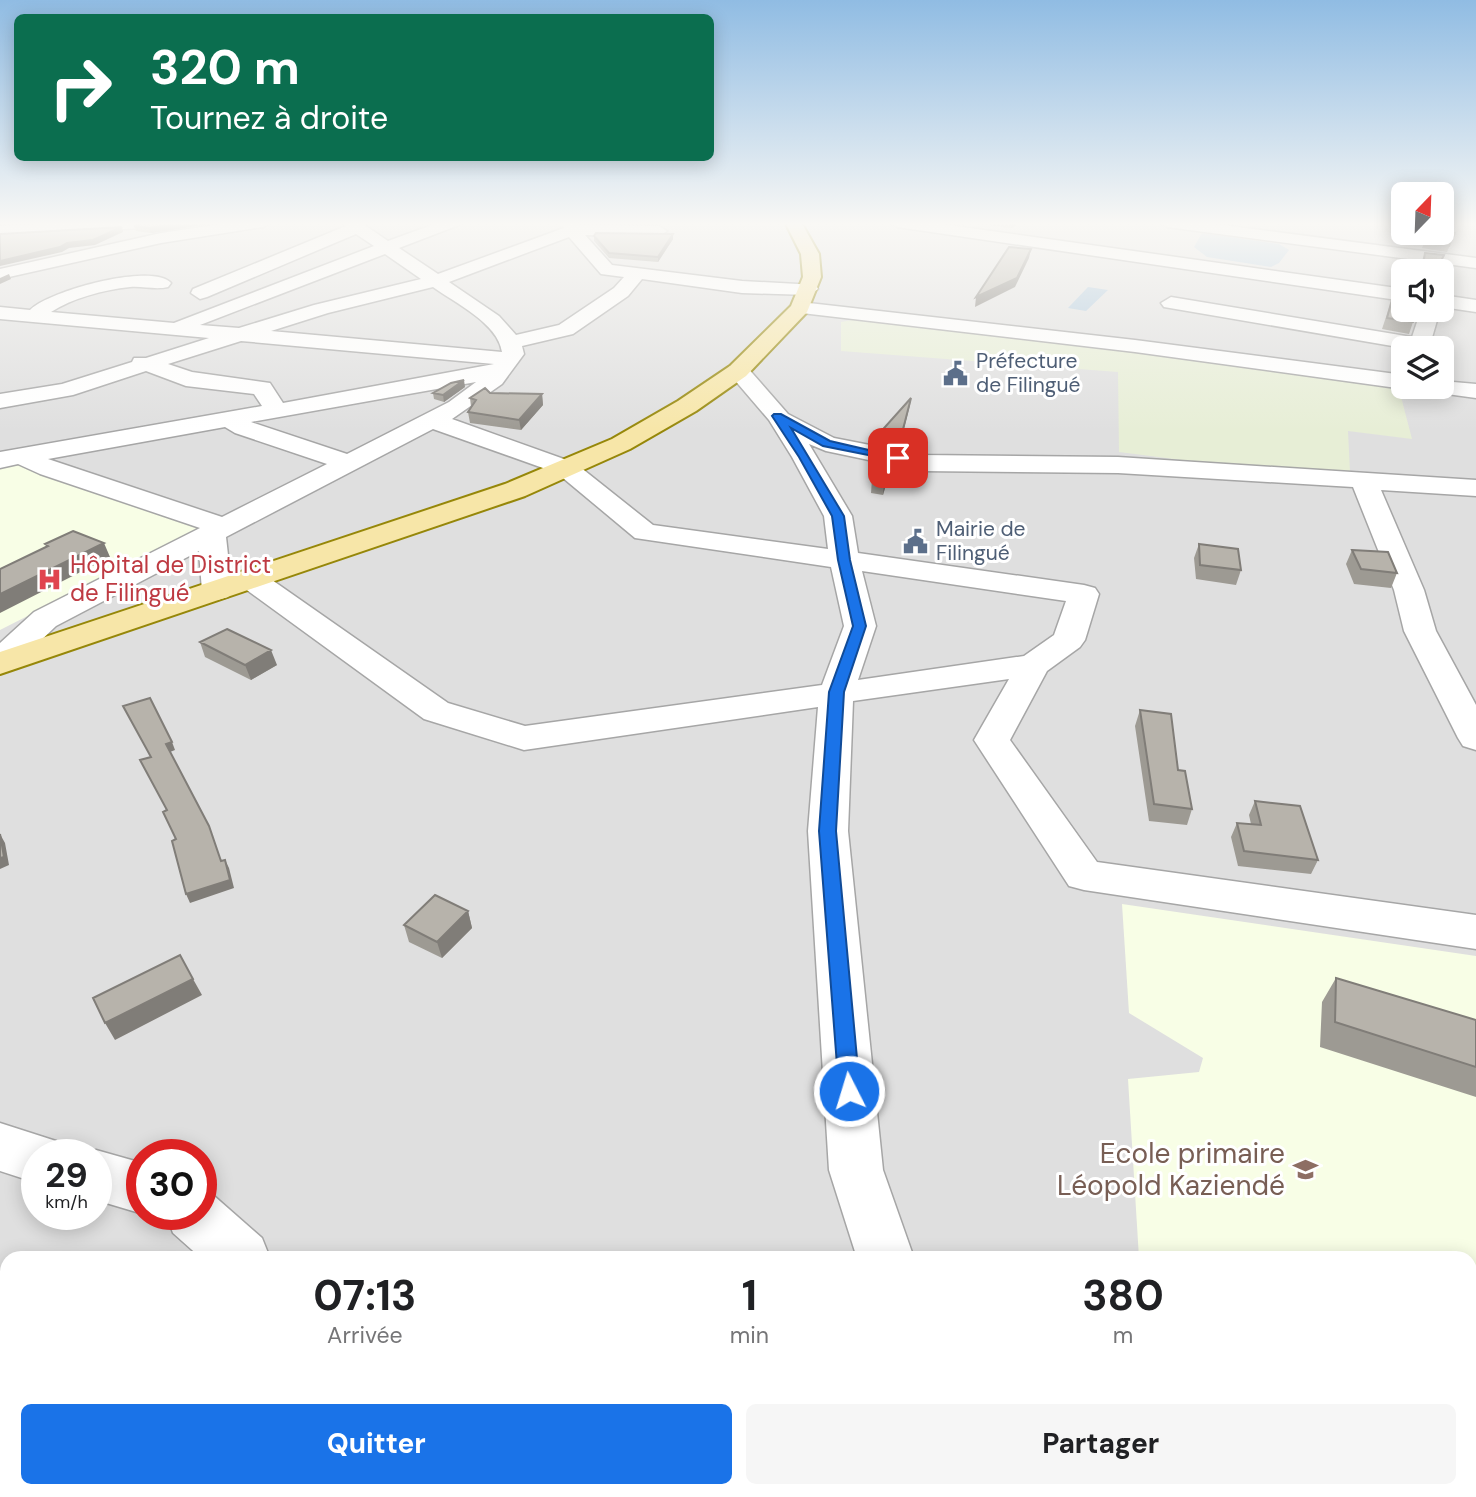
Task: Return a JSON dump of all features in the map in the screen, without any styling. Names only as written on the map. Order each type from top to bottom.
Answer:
[{"type":"main road","points":[[0,662],[503,494],[621,444],[687,406],[738,371],[804,298],[806,292]]},
{"type":"street","points":[[0,330],[35,316],[39,309],[62,298],[88,292]]},
{"type":"street","points":[[113,322],[152,292]]},
{"type":"street","points":[[173,292],[263,294]]},
{"type":"street","points":[[129,346],[269,292]]},
{"type":"street","points":[[0,401],[65,390],[321,309],[391,292]]},
{"type":"street","points":[[452,292],[492,320],[507,357]]},
{"type":"street","points":[[10,458],[276,410],[507,357],[566,330],[621,292]]},
{"type":"street","points":[[769,292],[1135,346],[1391,380]]},
{"type":"street","points":[[1135,346],[1181,292]]},
{"type":"street","points":[[1171,303],[1391,342]]},
{"type":"street","points":[[1454,303],[1476,306]]},
{"type":"street","points":[[0,313],[507,357]]},
{"type":"street","points":[[107,354],[187,379],[262,388],[276,410]]},
{"type":"street","points":[[0,662],[45,619],[457,407],[495,379],[507,357]]},
{"type":"street","points":[[0,396],[71,368]]},
{"type":"street","points":[[738,371],[778,416],[838,516],[844,560],[859,626],[836,692],[828,831],[856,1170],[883,1251]]},
{"type":"street","points":[[1454,389],[1476,391]]},
{"type":"street","points":[[778,416],[826,444],[922,463],[1118,466],[1476,488]]},
{"type":"street","points":[[228,419],[243,428],[349,463]]},
{"type":"street","points":[[432,420],[566,468],[645,532],[1084,594],[1069,640],[1033,665],[992,740],[1084,875],[1476,932]]},
{"type":"street","points":[[10,458],[49,468],[218,530]]},
{"type":"street","points":[[1364,481],[1409,590],[1420,631],[1476,738]]},
{"type":"street","points":[[217,591],[218,530]]},
{"type":"street","points":[[251,579],[436,711],[524,738],[1033,665]]},
{"type":"street","points":[[0,1147],[21,1153]]},
{"type":"street","points":[[211,1230],[234,1251]]},
{"type":"shaded area","points":[[0,292],[1391,292],[1391,322],[1454,322],[1454,292],[1476,292],[1476,1251],[0,1251]]},
{"type":"shaded area","points":[[863,318],[1017,339],[1122,348],[1373,382],[1391,387],[1391,399],[1402,399],[1412,439],[1348,431],[1350,472],[1229,466],[1119,452],[1118,372],[841,351],[841,322]]},
{"type":"shaded area","name":"Hôpital de District de Filingué","points":[[23,463],[201,528],[0,630],[0,467]]},
{"type":"shaded area","name":"Ecole primaire Léopold Kaziendé","points":[[1122,904],[1476,956],[1476,1251],[1139,1251],[1128,1079],[1199,1072],[1203,1058],[1129,1013]]},
{"type":"water","points":[[1083,292],[1106,292],[1086,311],[1068,308]]},
{"type":"building","points":[[464,380],[443,395],[433,393],[451,383]]},
{"type":"building","points":[[485,388],[490,393],[542,394],[519,420],[468,412],[476,400],[470,398]]},
{"type":"building","points":[[911,398],[900,441],[876,437]]},
{"type":"building","points":[[876,451],[893,454],[884,481],[872,479]]},
{"type":"building","points":[[73,531],[104,543],[0,594],[0,569]]},
{"type":"building","points":[[1199,544],[1238,549],[1241,570],[1200,565]]},
{"type":"building","points":[[1352,550],[1388,552],[1397,573],[1361,569]]},
{"type":"building","points":[[227,629],[271,650],[245,665],[200,642]]},
{"type":"building","points":[[150,698],[172,742],[166,744],[209,826],[221,861],[225,860],[230,880],[186,894],[172,841],[176,839],[163,812],[167,810],[140,760],[151,757],[123,706]]},
{"type":"building","points":[[1140,710],[1171,714],[1178,770],[1185,771],[1192,809],[1154,804]]},
{"type":"building","points":[[1255,801],[1300,806],[1318,860],[1244,851],[1237,823],[1261,825]]},
{"type":"building","points":[[0,834],[4,857],[0,858]]},
{"type":"building","points":[[435,895],[468,911],[437,942],[404,925]]},
{"type":"building","points":[[180,955],[193,979],[105,1023],[93,998]]},
{"type":"building","points":[[1336,978],[1476,1020],[1476,1067],[1335,1022]]},
{"type":"place","name":"Préfecture de Filingué","points":[[956,373]]},
{"type":"place","name":"Mairie de Filingué","points":[[916,541]]},
{"type":"place","name":"Hôpital de District de Filingué","points":[[50,579]]},
{"type":"place","name":"Ecole primaire Léopold Kaziendé","points":[[1305,1169]]},
{"type":"route","points":[[849,1091],[828,831],[836,692],[859,626],[844,560],[838,516],[778,416],[826,444],[898,458]]}]
